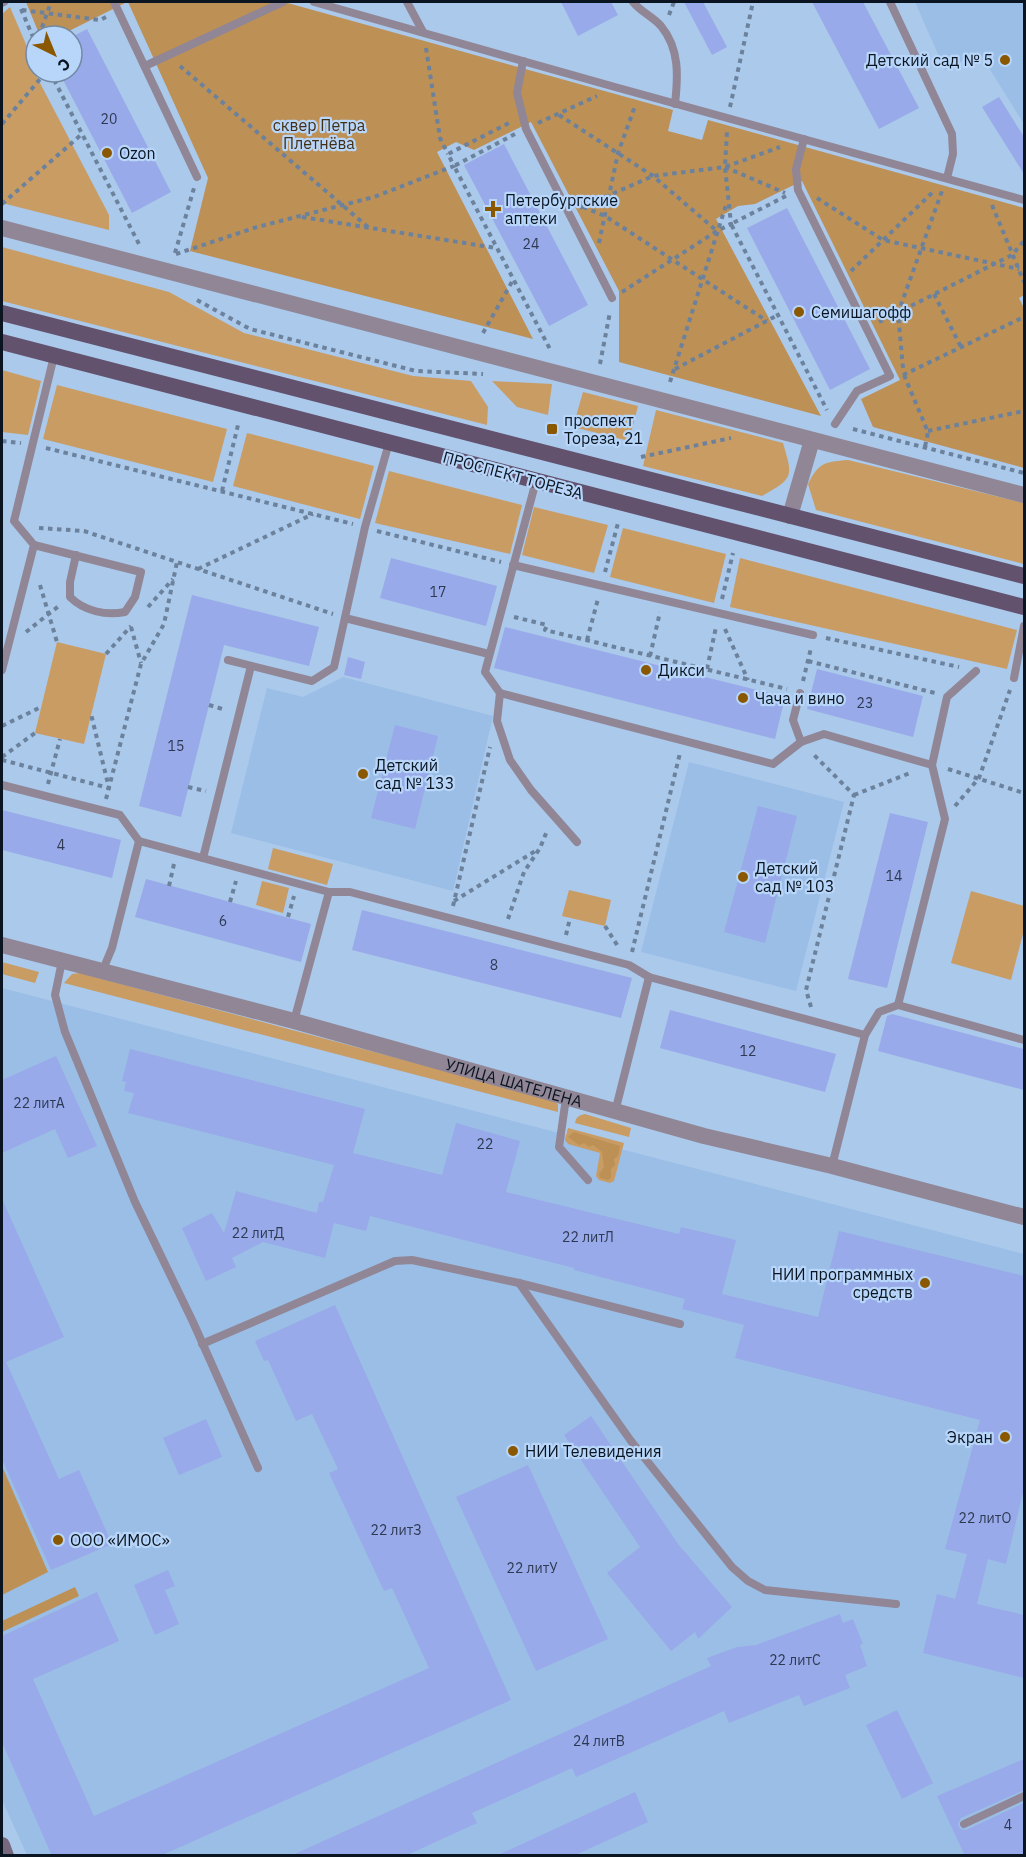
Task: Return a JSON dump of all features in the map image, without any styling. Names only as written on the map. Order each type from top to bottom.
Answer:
[{"type":"main road","name":"ПРОСПЕКТ ТОРЕЗА","points":[[2,313],[1024,576]]},
{"type":"main road","name":"ПРОСПЕКТ ТОРЕЗА","points":[[2,342],[1024,608]]},
{"type":"main road","points":[[2,1845],[6,1856]]},
{"type":"street","points":[[2,228],[1024,495]]},
{"type":"street","points":[[790,516],[812,440]]},
{"type":"street","name":"УЛИЦА ШАТЕЛЕНА","points":[[2,945],[294,1020],[615,1112],[1024,1217]]},
{"type":"lane","points":[[114,2],[197,177]]},
{"type":"lane","points":[[145,66],[283,2]]},
{"type":"lane","points":[[314,2],[1024,200]]},
{"type":"lane","points":[[407,2],[423,32]]},
{"type":"lane","points":[[633,2],[639,10],[661,26],[675,52],[678,75],[675,104]]},
{"type":"lane","points":[[890,2],[952,134],[953,154],[947,178]]},
{"type":"lane","points":[[523,61],[516,93],[526,129],[612,298]]},
{"type":"lane","points":[[804,139],[796,169],[798,190],[890,376],[857,391],[835,424]]},
{"type":"lane","points":[[54,356],[14,521],[34,545],[76,555],[141,572],[135,597],[125,612],[112,615],[79,606],[70,597],[70,582],[76,555]]},
{"type":"lane","points":[[228,660],[312,681],[334,667],[365,528],[389,443]]},
{"type":"lane","points":[[536,481],[485,672],[500,693],[773,764],[801,742],[824,734],[932,765]]},
{"type":"lane","points":[[2,670],[34,545]]},
{"type":"lane","points":[[513,565],[719,615],[813,635]]},
{"type":"lane","points":[[345,618],[489,654]]},
{"type":"lane","points":[[1014,678],[1024,626]]},
{"type":"lane","points":[[203,858],[250,666]]},
{"type":"lane","points":[[898,1005],[945,819],[932,765],[947,697],[976,671]]},
{"type":"lane","points":[[500,693],[497,721],[510,760],[531,790],[577,842]]},
{"type":"lane","points":[[800,693],[793,720],[801,742]]},
{"type":"lane","points":[[2,785],[120,815],[139,841],[297,884],[329,892],[350,892],[629,965],[649,977],[865,1035]]},
{"type":"lane","points":[[102,972],[112,948],[139,841]]},
{"type":"lane","points":[[294,1020],[329,892]]},
{"type":"lane","points":[[62,961],[55,995],[65,1032],[135,1202],[258,1468]]},
{"type":"lane","points":[[615,1112],[649,977]]},
{"type":"lane","points":[[831,1166],[865,1035],[879,1012],[898,1005],[1024,1040]]},
{"type":"lane","points":[[566,1098],[559,1147],[588,1180]]},
{"type":"lane","points":[[202,1344],[395,1261],[412,1260],[519,1283],[680,1323]]},
{"type":"lane","points":[[519,1283],[631,1441],[732,1567],[748,1581],[765,1590],[896,1604]]},
{"type":"lane","points":[[964,1824],[1024,1796]]},
{"type":"path","points":[[18,2],[27,24]]},
{"type":"path","points":[[43,24],[51,2]]},
{"type":"path","points":[[753,2],[728,118],[725,167],[731,224],[835,424]]},
{"type":"path","points":[[21,10],[100,20]]},
{"type":"path","points":[[423,32],[440,138],[552,351]]},
{"type":"path","points":[[168,56],[369,228]]},
{"type":"path","points":[[2,124],[37,84]]},
{"type":"path","points":[[55,84],[139,244]]},
{"type":"path","points":[[197,177],[175,254],[257,227],[374,197],[454,166],[615,87]]},
{"type":"path","points":[[587,249],[600,242],[618,153],[639,94]]},
{"type":"path","points":[[558,114],[654,176],[717,231]]},
{"type":"path","points":[[448,154],[522,116]]},
{"type":"path","points":[[2,204],[82,134]]},
{"type":"path","points":[[569,213],[654,176],[725,167],[804,139]]},
{"type":"path","points":[[600,364],[612,298],[717,231],[789,195],[725,167]]},
{"type":"path","points":[[842,280],[947,178]]},
{"type":"path","points":[[925,447],[928,432],[904,375],[898,313],[947,178]]},
{"type":"path","points":[[985,189],[1024,282]]},
{"type":"path","points":[[798,190],[822,200],[883,240],[1019,269]]},
{"type":"path","points":[[670,382],[728,198]]},
{"type":"path","points":[[583,207],[605,216],[767,321]]},
{"type":"path","points":[[300,216],[497,248]]},
{"type":"path","points":[[866,329],[1012,255],[1024,241]]},
{"type":"path","points":[[483,333],[514,279]]},
{"type":"path","points":[[934,294],[961,347]]},
{"type":"path","points":[[675,369],[778,315]]},
{"type":"path","points":[[890,376],[904,375],[1024,317]]},
{"type":"path","points":[[928,432],[1024,411]]},
{"type":"path","points":[[222,491],[238,425]]},
{"type":"path","points":[[635,459],[737,437]]},
{"type":"path","points":[[2,441],[33,445],[513,565]]},
{"type":"path","points":[[198,570],[313,514]]},
{"type":"path","points":[[24,534],[41,527],[84,531],[345,618]]},
{"type":"path","points":[[31,556],[57,642]]},
{"type":"path","points":[[103,811],[141,664],[164,624],[177,562]]},
{"type":"path","points":[[8,646],[70,597]]},
{"type":"path","points":[[650,656],[663,600]]},
{"type":"path","points":[[125,612],[141,664]]},
{"type":"path","points":[[500,614],[547,625],[545,630],[800,693],[808,661],[947,697]]},
{"type":"path","points":[[719,615],[748,680]]},
{"type":"path","points":[[813,635],[976,671]]},
{"type":"path","points":[[945,819],[979,778],[1014,678]]},
{"type":"path","points":[[2,726],[41,707]]},
{"type":"path","points":[[91,714],[109,788]]},
{"type":"path","points":[[450,918],[497,721]]},
{"type":"path","points":[[2,759],[35,733]]},
{"type":"path","points":[[51,773],[60,739]]},
{"type":"path","points":[[629,965],[683,740]]},
{"type":"path","points":[[801,742],[854,795]]},
{"type":"path","points":[[2,759],[109,788]]},
{"type":"path","points":[[854,795],[932,765],[1024,793]]},
{"type":"path","points":[[816,1022],[806,990],[854,795]]},
{"type":"path","points":[[503,932],[524,872],[540,848],[553,816]]},
{"type":"path","points":[[454,902],[540,848]]},
{"type":"path","points":[[170,886],[177,852]]},
{"type":"path","points":[[230,902],[239,868]]},
{"type":"path","points":[[288,917],[297,884]]},
{"type":"shaded area","name":"Детский сад № 5","points":[[915,2],[1024,2],[1024,124],[979,52],[945,70]]},
{"type":"shaded area","points":[[10,7],[24,40],[24,84],[41,84],[109,215],[109,230],[2,203],[2,14]]},
{"type":"shaded area","points":[[2,247],[169,292],[244,333],[413,376],[471,381],[488,407],[487,425],[2,301]]},
{"type":"shaded area","points":[[2,370],[41,381],[28,435],[2,432]]},
{"type":"shaded area","points":[[492,381],[552,384],[548,415],[517,407]]},
{"type":"shaded area","points":[[57,385],[227,429],[213,482],[43,439]]},
{"type":"shaded area","points":[[583,392],[638,406],[629,441],[573,427]]},
{"type":"shaded area","points":[[656,410],[783,443],[788,463],[788,475],[780,485],[762,496],[643,466]]},
{"type":"shaded area","points":[[247,433],[374,466],[360,519],[233,486]]},
{"type":"shaded area","points":[[848,460],[1024,503],[1024,564],[816,510],[808,484],[812,477],[824,464]]},
{"type":"shaded area","points":[[389,471],[522,505],[510,554],[375,523]]},
{"type":"shaded area","points":[[534,507],[608,525],[594,573],[522,555]]},
{"type":"shaded area","points":[[623,528],[726,554],[714,603],[610,577]]},
{"type":"shaded area","points":[[740,558],[1017,630],[1007,669],[730,607]]},
{"type":"shaded area","points":[[57,642],[106,654],[84,744],[35,733]]},
{"type":"shaded area","name":"Детский сад № 133","points":[[343,677],[493,716],[453,891],[231,833],[267,688],[303,697]]},
{"type":"shaded area","name":"Детский сад № 103","points":[[689,762],[844,802],[796,991],[641,952]]},
{"type":"shaded area","points":[[273,848],[333,864],[327,885],[268,869]]},
{"type":"shaded area","points":[[262,881],[289,888],[283,913],[256,905]]},
{"type":"shaded area","points":[[569,890],[611,900],[605,926],[562,916]]},
{"type":"shaded area","points":[[971,891],[1024,906],[1024,930],[1011,980],[951,963]]},
{"type":"shaded area","points":[[2,962],[39,972],[35,983],[2,974]]},
{"type":"shaded area","points":[[80,973],[550,1099],[558,1104],[558,1112],[64,983],[72,974]]},
{"type":"shaded area","name":"НИИ Телевидения","points":[[2,988],[1024,1254],[1024,1855],[27,1855],[2,1800]]},
{"type":"shaded area","points":[[585,1114],[631,1128],[629,1137],[575,1123],[578,1117]]},
{"type":"shaded area","points":[[568,1128],[624,1143],[614,1181],[610,1183],[599,1180],[596,1176],[600,1153],[568,1144],[565,1140]]},
{"type":"green space","points":[[26,2],[127,2],[83,24],[35,24]]},
{"type":"green space","name":"сквер Петра Плетнёва","points":[[128,2],[284,2],[673,110],[668,131],[702,140],[708,120],[1024,208],[1024,295],[1019,298],[1024,308],[1024,468],[873,427],[861,399],[900,380],[802,181],[755,204],[738,206],[716,219],[821,416],[619,362],[619,291],[531,122],[474,150],[456,142],[437,152],[533,339],[190,251],[208,178]]},
{"type":"green space","points":[[574,1132],[620,1146],[618,1156],[614,1159],[615,1165],[611,1169],[611,1178],[608,1180],[600,1178],[599,1174],[604,1167],[602,1152],[593,1145],[589,1147],[584,1143],[579,1145],[568,1137]]},
{"type":"green space","points":[[2,1466],[48,1572],[2,1595]]},
{"type":"green space","points":[[75,1587],[79,1596],[2,1632],[2,1621]]},
{"type":"building","points":[[561,2],[611,2],[618,15],[578,36]]},
{"type":"building","points":[[684,2],[703,2],[727,47],[712,55]]},
{"type":"building","points":[[812,2],[863,2],[919,108],[879,129]]},
{"type":"building","points":[[87,29],[171,192],[132,213],[65,84],[84,84],[84,31]]},
{"type":"building","points":[[999,97],[1024,137],[1024,174],[982,107]]},
{"type":"building","points":[[504,144],[588,305],[549,326],[464,165]]},
{"type":"building","points":[[787,208],[870,369],[830,390],[747,228]]},
{"type":"building","points":[[391,558],[497,586],[486,626],[380,598]]},
{"type":"building","points":[[192,595],[319,627],[309,666],[224,645],[181,817],[139,806]]},
{"type":"building","points":[[505,627],[785,697],[775,739],[494,668]]},
{"type":"building","points":[[348,657],[365,662],[361,679],[344,675]]},
{"type":"building","points":[[817,669],[923,696],[913,737],[807,709]]},
{"type":"building","points":[[395,725],[438,736],[415,829],[371,818]]},
{"type":"building","points":[[758,806],[797,816],[765,943],[724,932]]},
{"type":"building","points":[[2,810],[121,840],[112,878],[2,850]]},
{"type":"building","points":[[890,813],[928,822],[887,988],[848,979]]},
{"type":"building","points":[[146,879],[311,924],[301,962],[135,917]]},
{"type":"building","points":[[362,910],[632,978],[621,1018],[352,950]]},
{"type":"building","points":[[670,1010],[836,1054],[825,1092],[660,1048]]},
{"type":"building","points":[[892,1014],[1024,1049],[1024,1090],[878,1051],[887,1016]]},
{"type":"building","points":[[130,1049],[365,1109],[353,1153],[442,1175],[456,1123],[520,1141],[506,1192],[679,1234],[681,1227],[736,1240],[722,1294],[818,1317],[839,1231],[1024,1276],[1024,1488],[1006,1564],[988,1559],[977,1604],[1024,1615],[1024,1678],[923,1653],[937,1594],[955,1599],[967,1554],[945,1549],[980,1420],[735,1358],[744,1325],[682,1309],[685,1299],[370,1216],[366,1231],[334,1223],[325,1258],[263,1242],[232,1258],[236,1267],[206,1281],[182,1228],[212,1213],[224,1233],[236,1191],[317,1213],[319,1202],[323,1202],[334,1165],[128,1113],[134,1093],[124,1091],[126,1082],[122,1081]]},
{"type":"building","points":[[56,1056],[97,1146],[68,1158],[55,1129],[2,1153],[2,1080]]},
{"type":"building","points":[[2,1199],[64,1337],[6,1362],[59,1479],[79,1470],[112,1544],[51,1570],[2,1459]]},
{"type":"building","points":[[335,1305],[511,1700],[160,1856],[52,1856],[2,1742],[2,1636],[97,1592],[119,1641],[33,1679],[94,1816],[429,1668],[392,1588],[384,1591],[329,1473],[338,1469],[312,1414],[296,1421],[268,1360],[264,1361],[255,1341]]},
{"type":"building","points":[[591,1416],[678,1544],[732,1607],[698,1639],[695,1632],[671,1651],[607,1573],[640,1547],[564,1435]]},
{"type":"building","points":[[206,1419],[222,1457],[179,1475],[163,1438]]},
{"type":"building","points":[[528,1465],[608,1639],[536,1671],[456,1497]]},
{"type":"building","points":[[168,1570],[175,1586],[165,1590],[179,1624],[155,1635],[134,1585]]},
{"type":"building","points":[[840,1614],[843,1623],[853,1619],[863,1644],[860,1645],[867,1666],[845,1675],[850,1688],[804,1706],[799,1695],[729,1723],[724,1711],[576,1777],[572,1768],[472,1813],[477,1823],[405,1856],[290,1856],[711,1666],[707,1658],[737,1647],[756,1645]]},
{"type":"building","points":[[897,1710],[933,1783],[902,1799],[866,1725]]},
{"type":"building","points":[[1024,1759],[1024,1790],[961,1818],[958,1824],[960,1829],[966,1830],[1024,1803],[1024,1856],[965,1856],[937,1796]]},
{"type":"building","points":[[635,1792],[648,1822],[573,1856],[496,1856]]},
{"type":"place","name":"Детский сад № 5","points":[[1005,60]]},
{"type":"place","name":"Ozon","points":[[107,153]]},
{"type":"place","name":"Петербургские аптеки","points":[[493,209]]},
{"type":"place","name":"Семишагофф","points":[[799,312]]},
{"type":"place","name":"проспект Тореза, 21","points":[[552,429]]},
{"type":"place","name":"Дикси","points":[[646,670]]},
{"type":"place","name":"Чача и вино","points":[[743,698]]},
{"type":"place","name":"Детский сад № 133","points":[[363,774]]},
{"type":"place","name":"Детский сад № 103","points":[[743,877]]},
{"type":"place","name":"НИИ программных средств","points":[[925,1283]]},
{"type":"place","name":"Экран","points":[[1005,1437]]},
{"type":"place","name":"НИИ Телевидения","points":[[513,1451]]},
{"type":"place","name":"ООО «ИМОС»","points":[[58,1540]]}]
